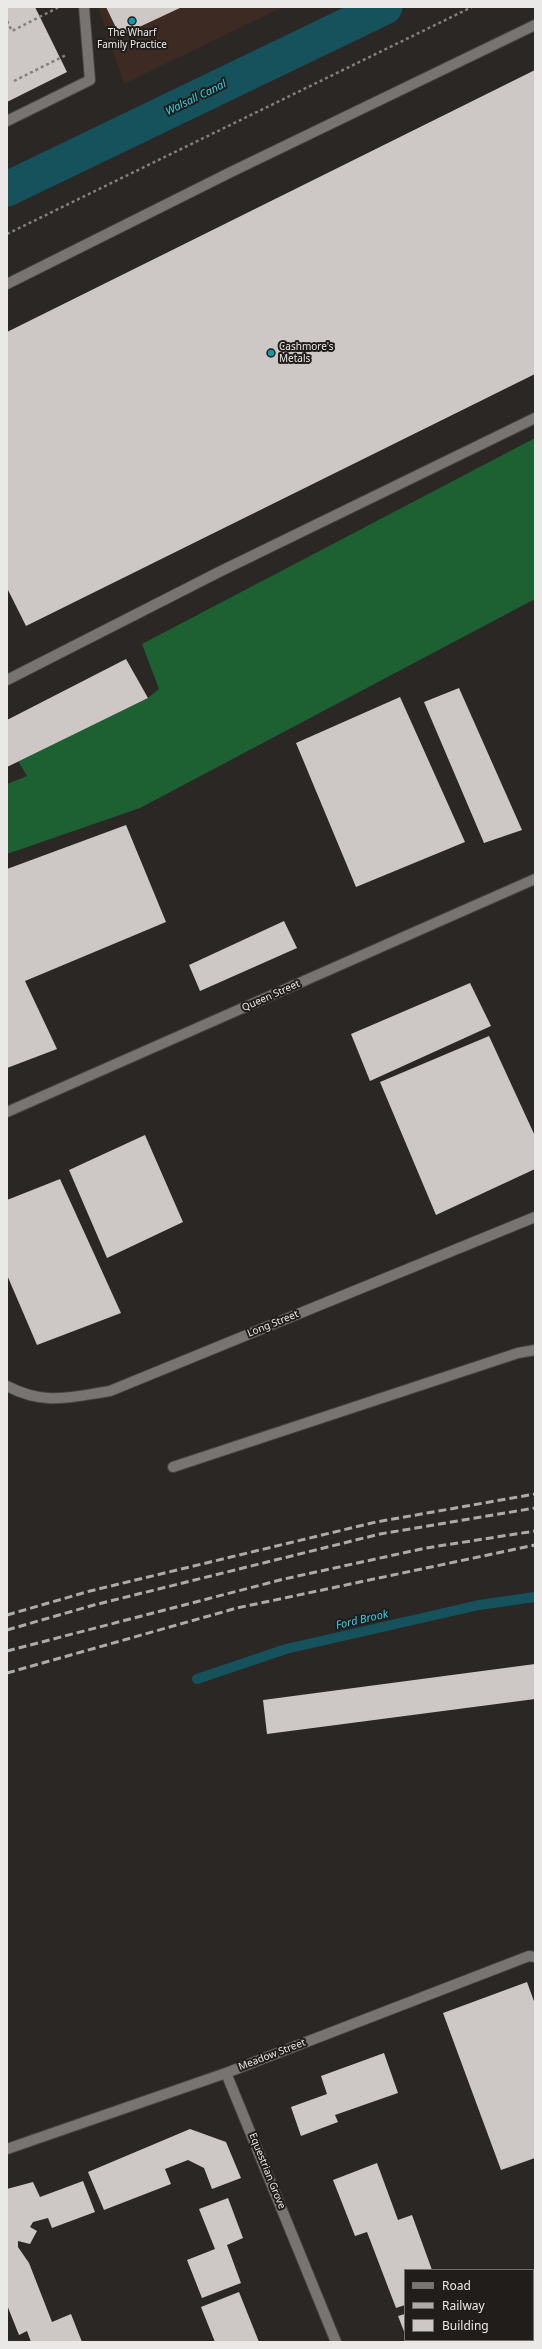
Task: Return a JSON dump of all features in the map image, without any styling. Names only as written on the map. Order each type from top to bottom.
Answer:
[{"type":"street","points":[[7,121],[90,80],[84,7]]},
{"type":"street","points":[[7,284],[231,172],[535,26]]},
{"type":"street","points":[[7,680],[219,572],[535,418]]},
{"type":"street","name":"Queen Street","points":[[7,1112],[535,880]]},
{"type":"street","name":"Long Street","points":[[7,1386],[25,1396],[58,1399],[110,1391],[535,1217]]},
{"type":"street","points":[[173,1467],[511,1355],[535,1350]]},
{"type":"street","name":"Meadow Street","points":[[7,2149],[226,2073],[529,1956],[535,1957]]},
{"type":"street","name":"Equestrian Grove","points":[[226,2073],[308,2269],[336,2342]]},
{"type":"path","points":[[47,7],[50,12]]},
{"type":"path","points":[[7,21],[12,31],[60,7]]},
{"type":"path","points":[[7,234],[472,7]]},
{"type":"path","points":[[14,81],[88,44]]},
{"type":"shaded area","points":[[98,7],[283,7],[124,84]]},
{"type":"green space","points":[[535,438],[535,599],[140,808],[7,854],[7,784],[27,776],[18,761],[148,698],[159,689],[142,644]]},
{"type":"building","points":[[7,7],[35,7],[67,72],[7,102]]},
{"type":"building","name":"The Wharf Family Practice","points":[[106,7],[182,7],[120,36]]},
{"type":"building","name":"Cashmore's Metals","points":[[535,70],[535,374],[26,626],[7,588],[7,332]]},
{"type":"building","points":[[126,659],[148,698],[7,767],[7,720]]},
{"type":"building","points":[[459,688],[522,830],[484,843],[424,702]]},
{"type":"building","points":[[400,697],[465,842],[356,887],[296,743]]},
{"type":"building","points":[[126,825],[166,922],[25,981],[57,1049],[7,1068],[7,869]]},
{"type":"building","points":[[284,921],[297,948],[200,991],[189,965]]},
{"type":"building","points":[[470,983],[491,1026],[370,1081],[351,1034]]},
{"type":"building","points":[[489,1036],[535,1136],[535,1169],[436,1215],[380,1082]]},
{"type":"building","points":[[145,1135],[183,1222],[107,1258],[69,1170]]},
{"type":"building","points":[[60,1179],[121,1313],[37,1345],[7,1275],[7,1200]]},
{"type":"building","points":[[535,1664],[535,1699],[267,1734],[263,1700]]},
{"type":"building","points":[[527,1982],[535,2004],[535,2158],[501,2170],[443,2013]]},
{"type":"building","points":[[384,2053],[398,2093],[335,2115],[338,2122],[301,2136],[291,2107],[327,2094],[321,2076]]},
{"type":"building","points":[[190,2129],[226,2142],[241,2178],[212,2189],[204,2168],[188,2160],[165,2169],[171,2184],[104,2210],[88,2172]]},
{"type":"building","points":[[377,2163],[398,2220],[412,2215],[432,2269],[404,2269],[404,2305],[396,2308],[367,2232],[355,2236],[333,2180]]},
{"type":"building","points":[[83,2181],[95,2212],[52,2228],[48,2218],[33,2222],[30,2227],[37,2231],[30,2244],[18,2241],[18,2247],[29,2263],[52,2322],[71,2314],[82,2342],[31,2342],[27,2331],[19,2335],[7,2305],[7,2189],[33,2182],[40,2197]]},
{"type":"building","points":[[228,2198],[243,2238],[227,2245],[241,2283],[202,2298],[187,2260],[215,2249],[199,2209]]},
{"type":"building","points":[[239,2292],[259,2342],[215,2342],[201,2307]]},
{"type":"building","points":[[404,2314],[404,2331],[398,2316]]},
{"type":"building","points":[[408,2341],[457,2341],[457,2342]]},
{"type":"waterway","name":"Walsall Canal","points":[[7,189],[385,7]]},
{"type":"waterway","name":"Ford Brook","points":[[197,1679],[286,1649],[479,1605],[535,1597]]},
{"type":"railway","points":[[7,1615],[90,1591],[376,1522],[535,1494]]},
{"type":"railway","points":[[7,1630],[94,1605],[380,1534],[535,1508]]},
{"type":"railway","points":[[7,1651],[284,1579],[426,1548],[535,1531]]},
{"type":"railway","points":[[7,1673],[237,1608],[535,1545]]},
{"type":"place","name":"The Wharf Family Practice","points":[[132,21]]},
{"type":"place","name":"Cashmore's Metals","points":[[271,353]]}]
